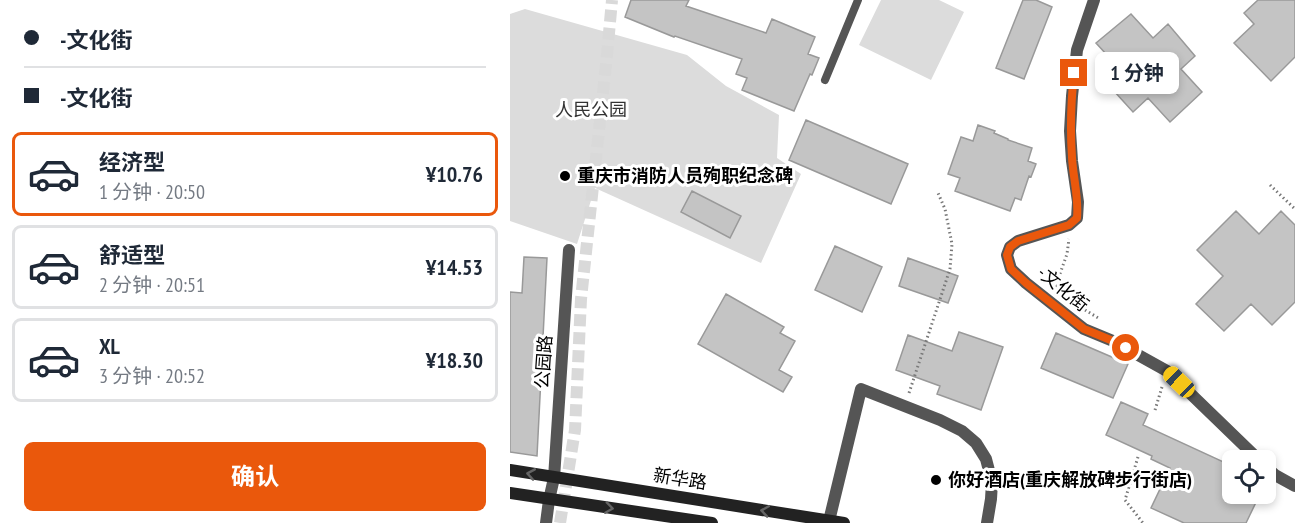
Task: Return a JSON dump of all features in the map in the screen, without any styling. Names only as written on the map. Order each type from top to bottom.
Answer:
[{"type":"main road","name":"新华路","points":[[510,470],[844,523]]},
{"type":"main road","points":[[510,493],[712,523]]},
{"type":"street","name":"-文化街","points":[[1094,0],[1077,50],[1072,96],[1070,131],[1078,202],[1077,218],[1069,225],[1018,241],[1010,247],[1007,255],[1011,269],[1084,329],[1113,341],[1167,371],[1249,450]]},
{"type":"street","name":"公园路","points":[[546,523],[554,478],[569,250]]},
{"type":"street","points":[[829,521],[861,389],[962,431],[976,443],[986,459],[992,482],[987,523]]},
{"type":"street","points":[[1276,476],[1295,486]]},
{"type":"lane","points":[[825,80],[858,0]]},
{"type":"path","points":[[1270,185],[1295,209]]},
{"type":"path","points":[[904,406],[951,268],[952,244],[945,209],[938,193]]},
{"type":"path","points":[[1069,242],[1056,285],[1070,298]]},
{"type":"path","points":[[1155,410],[1167,371]]},
{"type":"path","points":[[1138,457],[1125,500],[1143,523]]},
{"type":"green space","points":[[881,0],[939,0],[964,12],[931,80],[859,45]]},
{"type":"green space","name":"人民公园","points":[[525,9],[687,55],[726,86],[779,115],[777,158],[801,174],[761,263],[595,188],[577,244],[510,221],[510,14]]},
{"type":"building","points":[[631,0],[689,0],[686,6],[766,33],[772,19],[815,37],[808,54],[819,58],[794,111],[742,90],[747,78],[736,74],[742,59],[674,37],[625,17]]},
{"type":"building","points":[[1023,0],[1036,0],[1052,7],[1024,79],[996,68]]},
{"type":"building","points":[[1258,0],[1295,0],[1295,57],[1271,81],[1234,43],[1254,24],[1244,13]]},
{"type":"building","points":[[1131,14],[1153,38],[1168,24],[1195,56],[1181,69],[1202,92],[1170,122],[1148,98],[1133,112],[1104,80],[1118,67],[1096,43]]},
{"type":"building","points":[[806,120],[908,164],[891,204],[789,160]]},
{"type":"building","points":[[978,125],[995,131],[994,133],[1008,140],[1032,148],[1028,161],[1036,164],[1031,177],[1029,176],[1021,200],[1015,198],[1010,211],[955,191],[960,178],[948,174],[961,137],[973,141]]},
{"type":"building","points":[[692,191],[741,216],[730,238],[681,212]]},
{"type":"building","points":[[1236,211],[1259,234],[1281,211],[1295,225],[1295,302],[1272,325],[1251,304],[1224,331],[1196,304],[1223,276],[1197,250]]},
{"type":"building","points":[[835,246],[882,267],[862,312],[815,290]]},
{"type":"building","points":[[524,257],[547,258],[537,456],[510,452],[510,292],[522,293]]},
{"type":"building","points":[[908,258],[958,276],[948,303],[899,286]]},
{"type":"building","points":[[726,294],[784,327],[780,333],[795,341],[779,370],[792,377],[783,392],[698,344]]},
{"type":"building","points":[[959,332],[1003,347],[981,410],[937,394],[940,386],[896,370],[908,335],[952,351]]},
{"type":"building","points":[[1056,333],[1128,364],[1113,398],[1041,368]]},
{"type":"building","points":[[1121,402],[1148,414],[1143,425],[1222,461],[1222,504],[1255,504],[1246,523],[1184,523],[1151,508],[1170,468],[1151,459],[1152,456],[1106,435]]},
{"type":"tunnel","points":[[560,523],[575,430],[581,299],[612,0]]},
{"type":"place","name":"重庆市消防人员殉职纪念碑","points":[[565,176]]},
{"type":"place","name":"你好酒店(重庆解放碑步行街店)","points":[[936,480]]},
{"type":"route","points":[[1074,73],[1070,131],[1078,202],[1077,218],[1069,225],[1018,241],[1010,247],[1007,255],[1011,269],[1059,310],[1084,329],[1126,348]]}]
